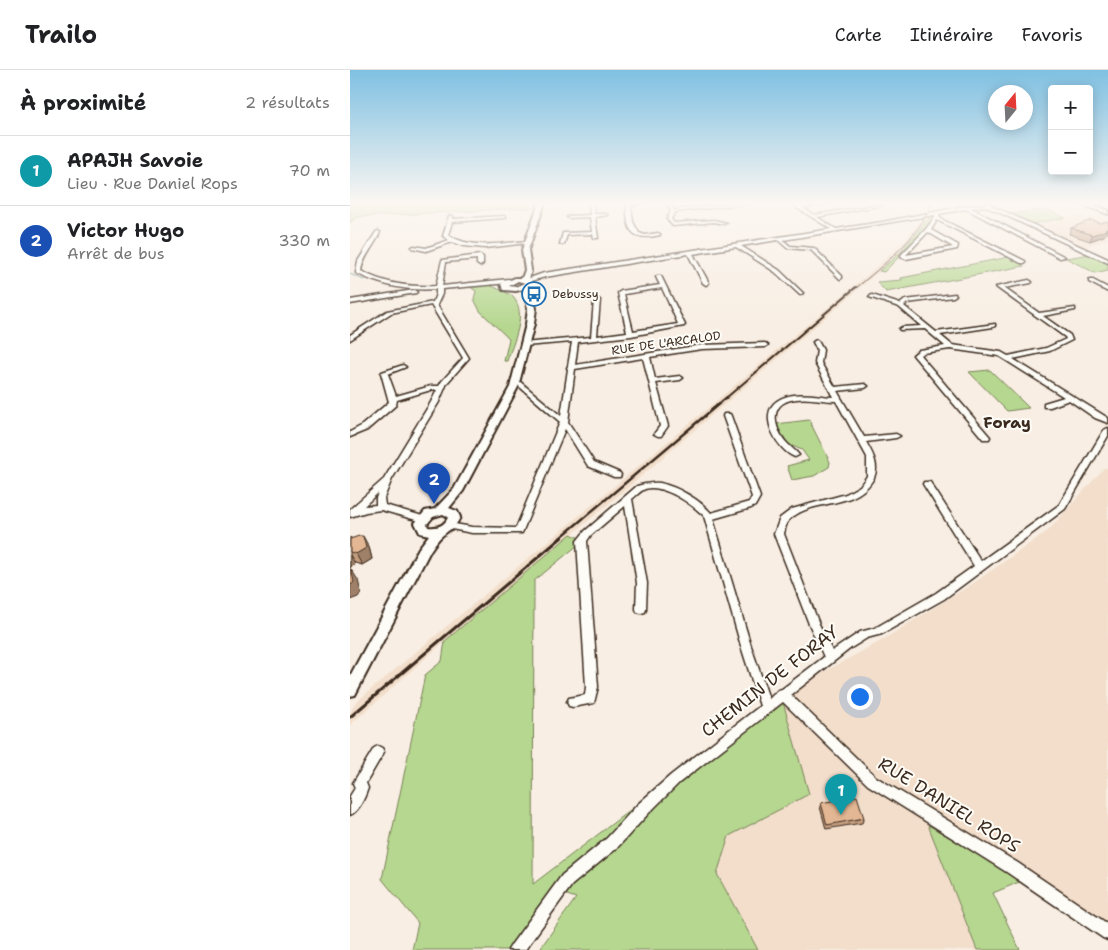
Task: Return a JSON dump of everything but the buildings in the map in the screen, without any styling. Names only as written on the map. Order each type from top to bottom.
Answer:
[{"type":"main road","points":[[350,690],[425,548],[439,529],[454,520],[453,514],[458,491],[516,381],[532,308],[527,296],[525,250],[527,244]]},
{"type":"main road","points":[[526,278],[509,282],[508,289],[516,289],[527,296]]},
{"type":"main road","points":[[516,289],[526,278]]},
{"type":"main road","points":[[439,511],[458,491]]},
{"type":"main road","points":[[439,529],[422,527],[423,519],[429,514],[444,510],[453,514]]},
{"type":"street","points":[[373,244],[358,266],[358,272],[395,286],[439,287]]},
{"type":"street","points":[[414,247],[426,250],[442,244]]},
{"type":"street","points":[[460,244],[473,246],[500,244]]},
{"type":"street","points":[[526,278],[743,244]]},
{"type":"street","points":[[786,244],[791,248],[812,249],[840,276]]},
{"type":"street","points":[[914,244],[903,256],[956,248],[953,244]]},
{"type":"street","points":[[990,244],[1023,262]]},
{"type":"street","points":[[1036,244],[1062,257]]},
{"type":"street","points":[[1071,244],[1108,261]]},
{"type":"street","points":[[736,245],[778,271],[800,293]]},
{"type":"street","points":[[690,253],[706,284]]},
{"type":"street","points":[[350,338],[389,312],[434,302],[439,294],[444,261],[480,257],[480,264]]},
{"type":"street","points":[[525,344],[594,339],[682,326],[659,277]]},
{"type":"street","points":[[1091,281],[1108,290]]},
{"type":"street","points":[[350,302],[439,287],[509,282]]},
{"type":"street","points":[[1007,358],[1048,350],[1069,340],[1068,336],[999,287],[1029,282]]},
{"type":"street","points":[[631,334],[621,293],[664,286]]},
{"type":"street","points":[[901,306],[905,302],[953,295]]},
{"type":"street","points":[[872,297],[901,306],[950,346]]},
{"type":"street","points":[[594,339],[597,300]]},
{"type":"street","points":[[381,507],[380,498],[388,479],[436,402],[441,388],[466,358],[434,302]]},
{"type":"street","points":[[1038,315],[1073,309]]},
{"type":"street","points":[[935,334],[993,325]]},
{"type":"street","points":[[902,329],[925,327]]},
{"type":"street","points":[[439,529],[519,532],[564,422],[575,341]]},
{"type":"street","points":[[816,342],[820,350],[818,363],[862,440],[872,464],[871,477],[866,485],[841,499],[799,509],[786,518],[779,529],[814,624],[830,658]]},
{"type":"street","name":"RUE DE L'ARCALOD","points":[[570,368],[702,347],[765,346]]},
{"type":"street","points":[[986,437],[916,355],[921,351],[950,346],[997,353],[1108,421]]},
{"type":"street","points":[[646,356],[664,426],[658,434]]},
{"type":"street","points":[[350,435],[364,428],[392,404],[393,399],[384,373],[403,367]]},
{"type":"street","points":[[652,381],[680,378]]},
{"type":"street","points":[[516,381],[564,422],[591,464],[618,476]]},
{"type":"street","points":[[834,389],[865,386]]},
{"type":"street","points":[[393,399],[431,388],[441,388]]},
{"type":"street","points":[[795,456],[786,448],[774,429],[771,420],[773,409],[780,403],[792,398],[838,399]]},
{"type":"street","points":[[1047,405],[1070,398]]},
{"type":"street","points":[[708,517],[748,506],[752,504],[756,497],[727,416]]},
{"type":"street","name":"CHEMIN DE FORAY","points":[[516,950],[567,880],[612,843],[675,780],[782,694],[857,638],[878,631],[940,596],[1062,507],[1108,430]]},
{"type":"street","points":[[862,440],[896,436]]},
{"type":"street","points":[[350,515],[388,479]]},
{"type":"street","points":[[927,484],[980,567]]},
{"type":"street","points":[[573,702],[590,699],[592,687],[582,541],[588,533],[640,488],[662,486],[705,510],[766,707]]},
{"type":"street","points":[[628,499],[642,583],[641,609]]},
{"type":"street","points":[[350,515],[365,509],[381,507],[423,519]]},
{"type":"street","name":"RUE DANIEL ROPS","points":[[782,694],[872,781],[1013,868],[1108,933]]},
{"type":"street","points":[[350,808],[362,788],[359,784],[378,752]]},
{"type":"shaded area","points":[[902,244],[908,244],[899,254],[632,484],[445,641],[350,725],[350,713],[355,703]]},
{"type":"shaded area","points":[[1075,244],[1094,244],[1084,248]]},
{"type":"shaded area","points":[[1104,468],[1108,468],[1108,924],[1024,880],[929,826],[977,950],[758,950],[717,874],[728,836],[809,794],[781,695],[879,642],[972,584],[1049,530]]},
{"type":"green space","points":[[907,244],[912,244],[884,272],[879,271]]},
{"type":"green space","points":[[1091,254],[1108,262],[1108,270],[1095,273],[1066,258]]},
{"type":"green space","points":[[1009,257],[1024,266],[886,292],[877,282],[902,280],[901,278]]},
{"type":"green space","points":[[489,285],[512,296],[519,312],[518,329],[507,361],[504,361],[509,339],[480,311],[474,299],[476,291],[470,287]]},
{"type":"green space","points":[[990,370],[1029,408],[1007,411],[969,372]]},
{"type":"green space","points":[[809,420],[830,462],[829,467],[814,476],[792,480],[787,466],[809,460],[802,450],[785,443],[776,424]]},
{"type":"green space","points":[[571,534],[584,540],[534,581],[533,884],[781,695],[809,794],[729,836],[717,874],[758,950],[539,950],[576,898],[552,890],[507,950],[412,950],[418,923],[382,879],[425,675],[442,661],[445,641]]},
{"type":"green space","points":[[928,825],[1024,880],[993,893],[1020,950],[977,950]]},
{"type":"waterway","points":[[350,274],[364,280]]},
{"type":"railway","points":[[855,289],[905,244]]},
{"type":"railway","points":[[726,398],[856,287]]},
{"type":"railway","points":[[560,538],[727,397]]},
{"type":"railway","points":[[350,717],[562,537]]},
{"type":"place","name":"Debussy","points":[[534,294]]},
{"type":"place","name":"Victor Hugo","points":[[434,504]]},
{"type":"place","name":"APAJH Savoie","points":[[841,815]]},
{"type":"district","name":"Foray","points":[[1007,422]]}]
